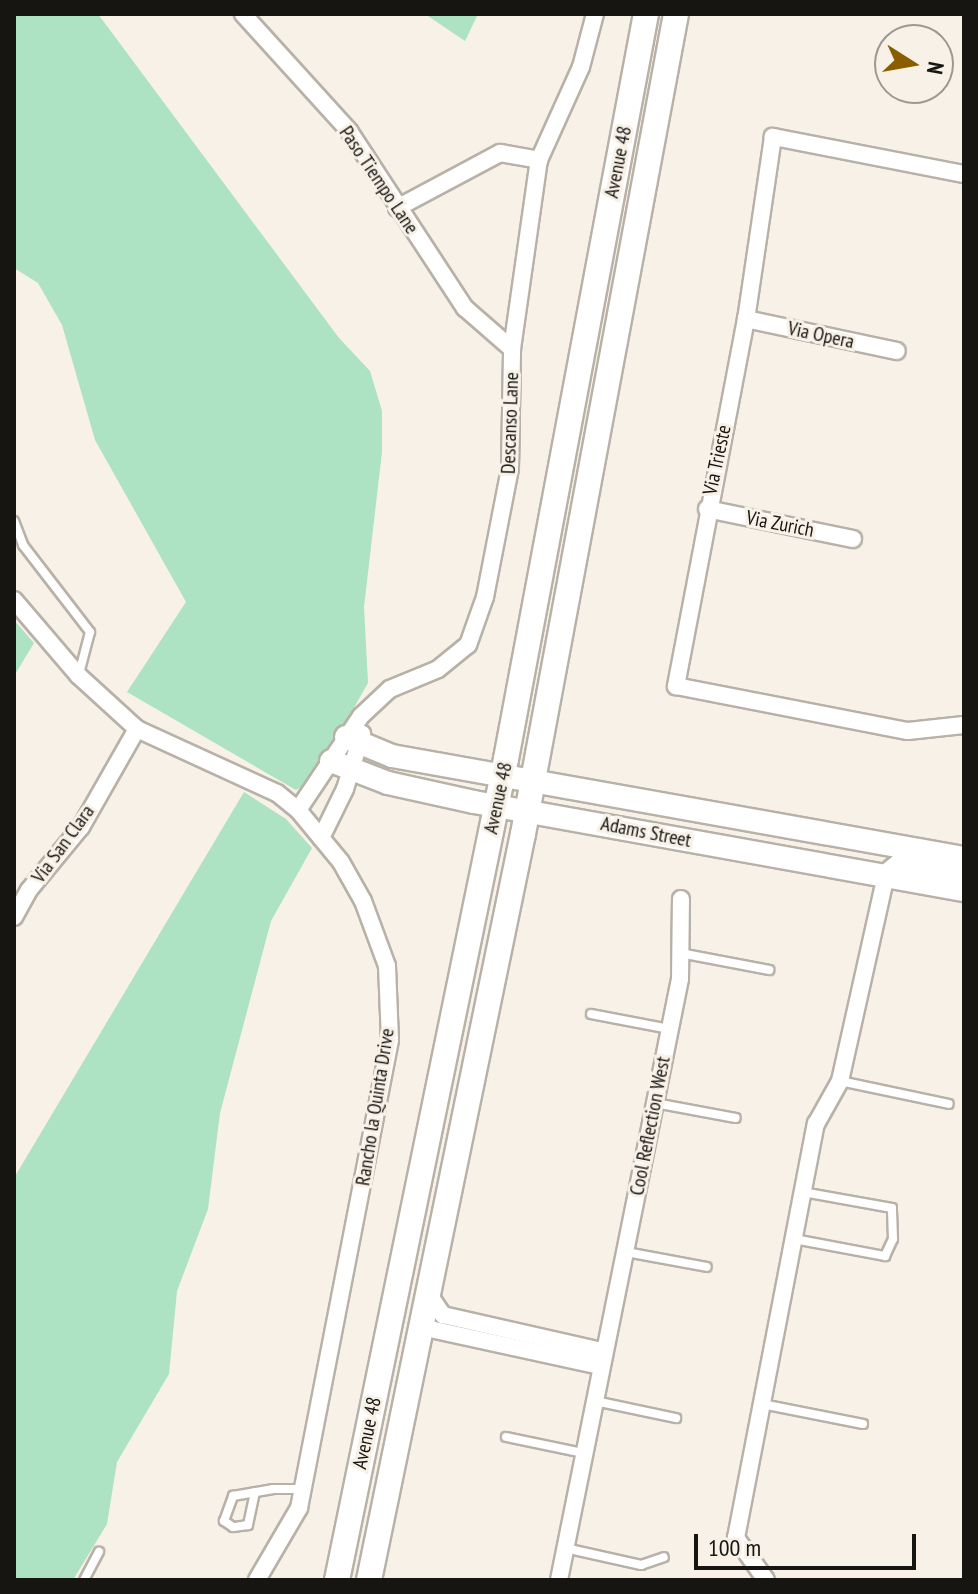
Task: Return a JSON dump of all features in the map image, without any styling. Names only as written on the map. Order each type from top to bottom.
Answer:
[{"type":"main road","name":"Avenue 48","points":[[337,1580],[497,806],[646,14]]},
{"type":"main road","name":"Avenue 48","points":[[369,1580],[527,811],[676,14]]},
{"type":"main road","points":[[421,1327],[410,1300],[433,1185],[429,1137]]},
{"type":"street","name":"Paso Tiempo Lane","points":[[243,14],[349,131],[465,308],[512,349]]},
{"type":"street","name":"Descanso Lane","points":[[353,740],[368,709],[390,689],[438,669],[468,645],[485,597],[510,468],[512,349],[539,160],[581,67],[595,14]]},
{"type":"street","name":"Via Trieste","points":[[964,174],[773,137],[746,319],[707,509],[676,686],[908,731],[964,725]]},
{"type":"street","points":[[397,208],[500,153],[539,160]]},
{"type":"street","name":"Via Opera","points":[[746,319],[897,351]]},
{"type":"street","name":"Via Zurich","points":[[707,509],[853,539]]},
{"type":"street","name":"Rancho la Quinta Drive","points":[[14,600],[79,676],[137,729],[277,793],[298,810],[321,838],[363,901],[387,966],[390,1040],[299,1508],[257,1580]]},
{"type":"street","name":"Via San Clara","points":[[14,917],[29,890],[81,827],[137,729]]},
{"type":"street","points":[[321,838],[342,765],[353,740]]},
{"type":"street","name":"Adams Street","points":[[353,740],[392,756],[964,858]]},
{"type":"street","points":[[298,810],[342,765]]},
{"type":"street","name":"Adams Street","points":[[342,765],[388,783],[497,806],[964,890]]},
{"type":"street","points":[[766,1580],[736,1538],[816,1124],[840,1081],[886,876],[902,863],[964,873]]},
{"type":"street","name":"Cool Reflection West","points":[[559,1580],[601,1358],[670,1029],[680,953],[681,899]]},
{"type":"street","points":[[428,1293],[443,1315],[601,1358]]},
{"type":"street","points":[[421,1327],[601,1358]]},
{"type":"lane","points":[[14,521],[23,545],[90,632],[79,676]]},
{"type":"lane","points":[[680,953],[769,970]]},
{"type":"lane","points":[[591,1014],[670,1029]]},
{"type":"lane","points":[[840,1081],[949,1104]]},
{"type":"lane","points":[[655,1103],[736,1118]]},
{"type":"lane","points":[[794,1239],[885,1256],[891,1245],[892,1208],[803,1192]]},
{"type":"lane","points":[[625,1251],[707,1267]]},
{"type":"lane","points":[[593,1400],[676,1418]]},
{"type":"lane","points":[[762,1404],[863,1424]]},
{"type":"lane","points":[[506,1437],[583,1453]]},
{"type":"lane","points":[[255,1492],[248,1525],[233,1527],[224,1521],[233,1496],[255,1492],[303,1489]]},
{"type":"lane","points":[[565,1548],[641,1565],[664,1557]]},
{"type":"lane","points":[[84,1580],[99,1552]]},
{"type":"green space","points":[[14,14],[98,14],[339,338],[370,371],[382,411],[382,452],[364,607],[368,683],[312,781],[296,790],[127,692],[186,602],[95,440],[62,325],[38,283],[14,268]]},
{"type":"green space","points":[[425,14],[478,14],[465,41]]},
{"type":"green space","points":[[14,620],[34,643],[14,676]]},
{"type":"green space","points":[[244,792],[286,819],[312,848],[271,921],[220,1113],[208,1209],[177,1291],[169,1374],[117,1462],[107,1524],[73,1580],[14,1580],[14,1178]]}]
